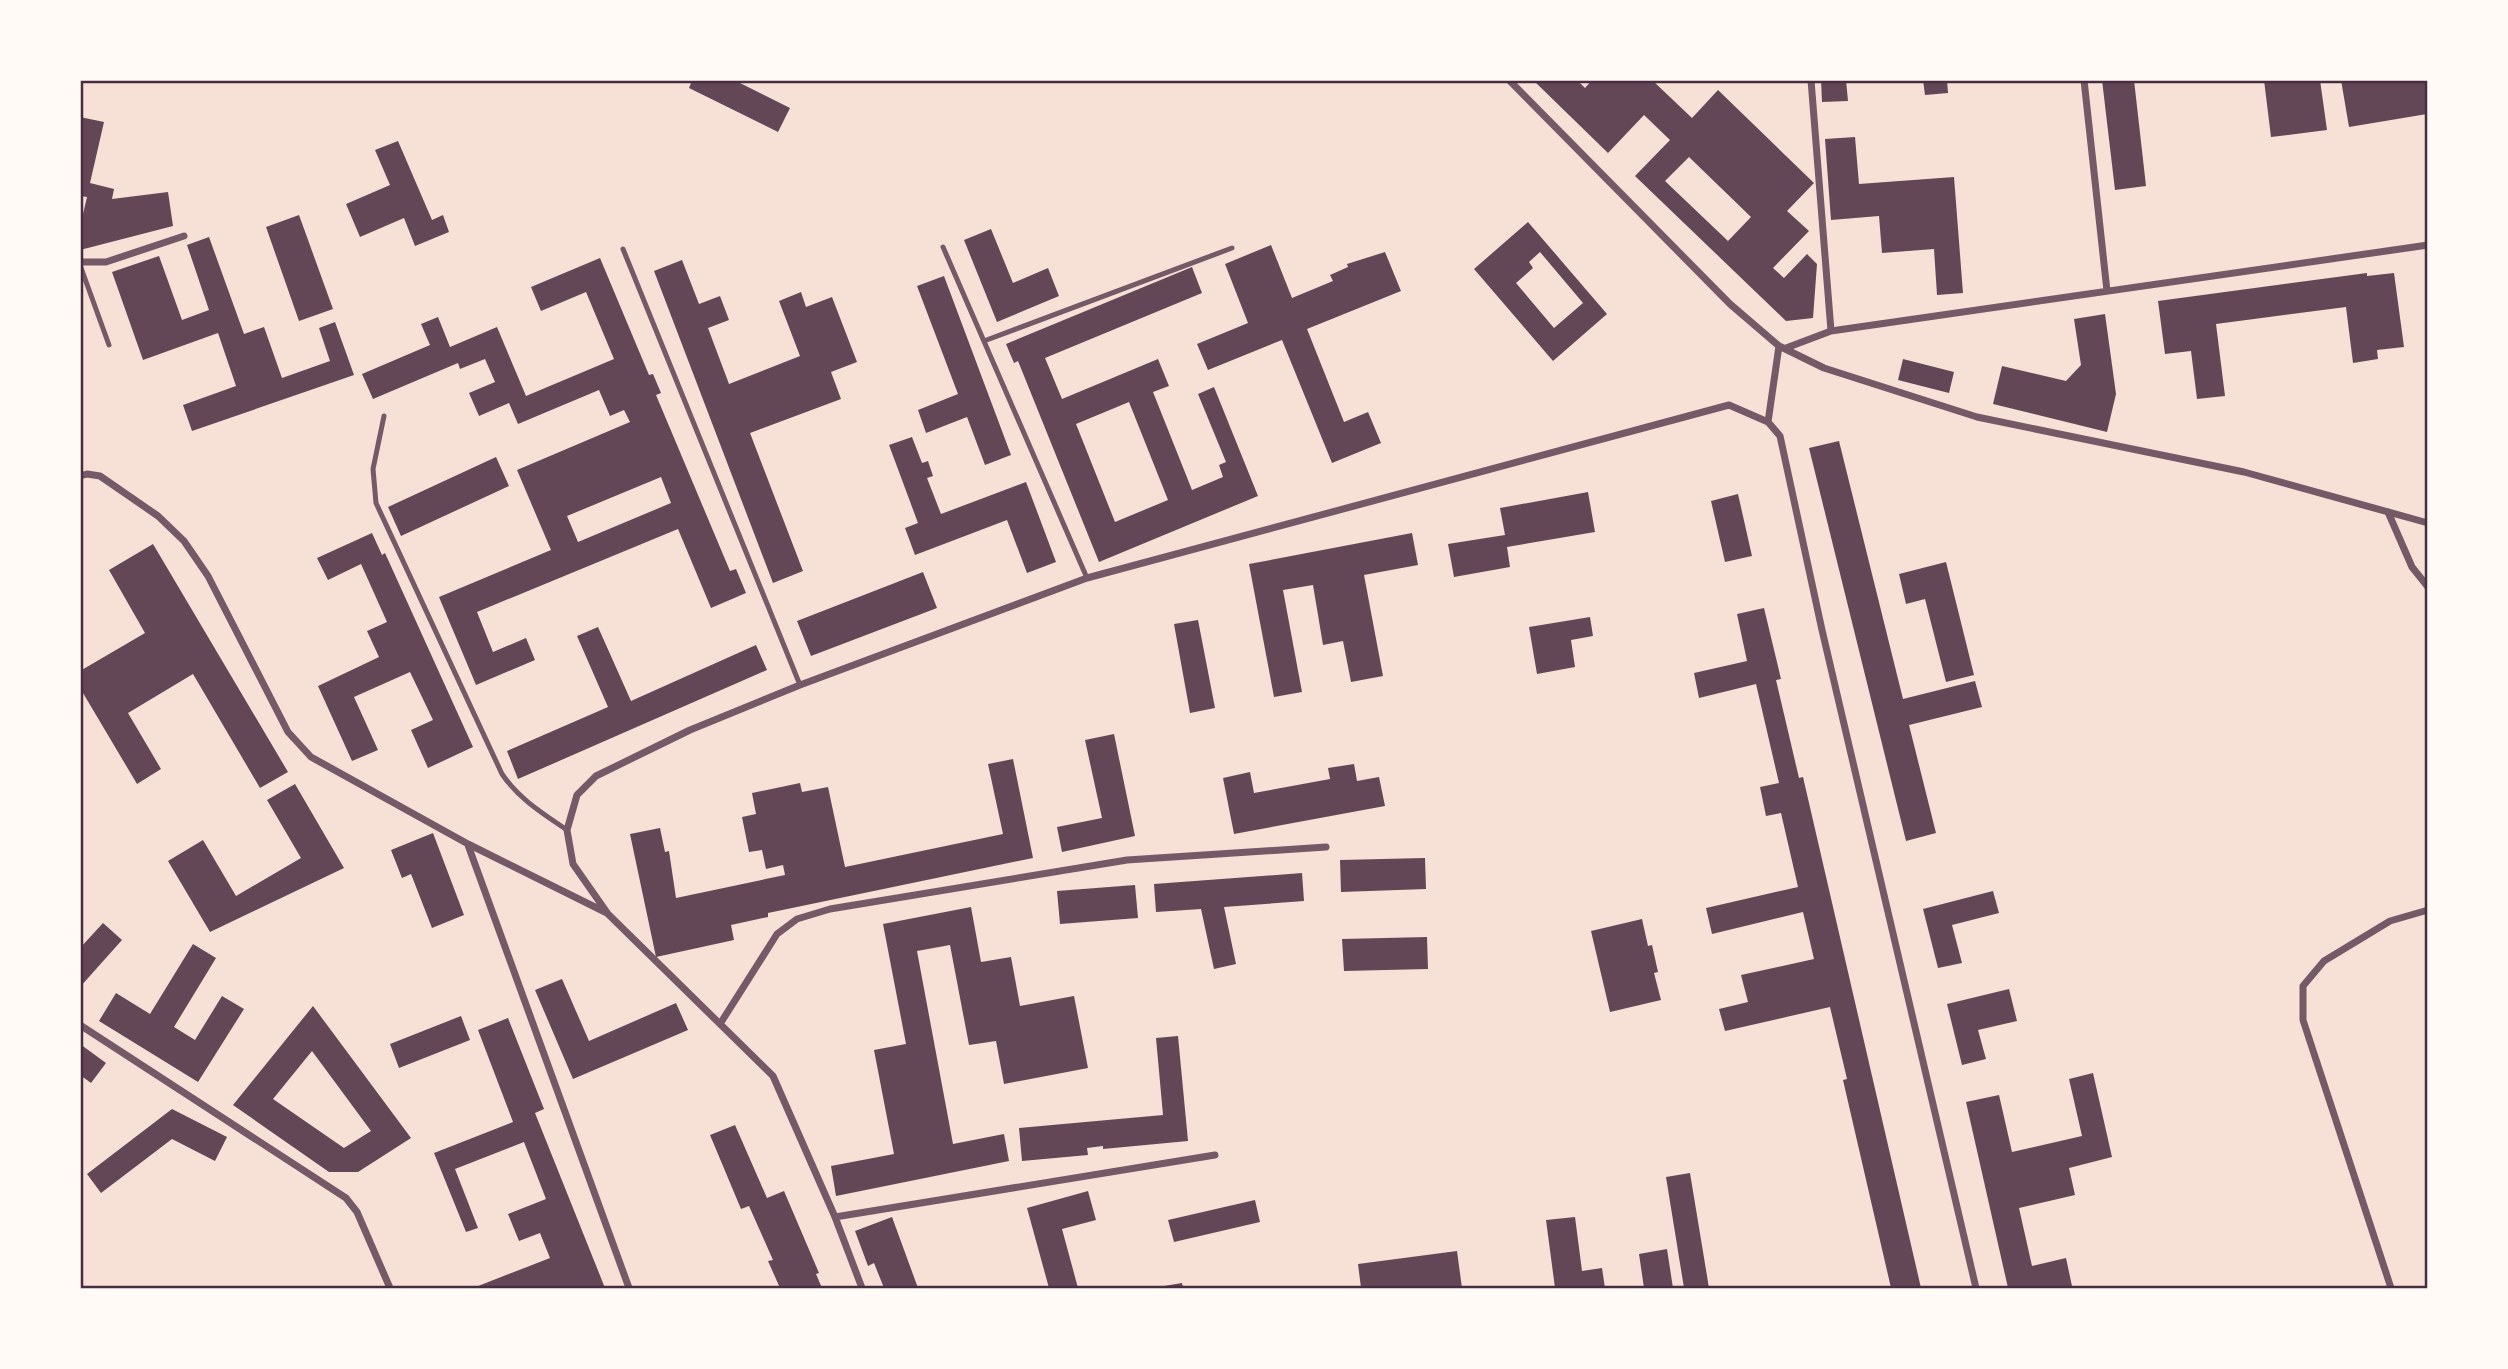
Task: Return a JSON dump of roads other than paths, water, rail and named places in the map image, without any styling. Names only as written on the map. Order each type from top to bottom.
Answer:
[{"type":"street","points":[[1509,80],[1730,304],[1783,347],[1824,368],[1977,417],[2244,472],[2427,523]]},
{"type":"street","points":[[1811,80],[1831,331]]},
{"type":"street","points":[[2084,80],[2107,291]]},
{"type":"street","points":[[80,264],[106,262],[184,236]]},
{"type":"street","points":[[1783,347],[1831,331],[2427,245]]},
{"type":"street","points":[[1768,422],[1769,402],[1783,347]]},
{"type":"street","points":[[862,1289],[835,1217],[773,1076],[608,914],[573,864],[566,830],[577,795],[596,776],[690,730],[800,685],[1087,578],[1729,405],[1768,422],[1780,436],[1822,630],[1976,1289]]},
{"type":"street","points":[[80,476],[100,476],[158,516],[184,541],[208,576],[288,732],[311,757],[468,844],[608,914]]},
{"type":"street","points":[[2388,512],[2412,567],[2427,587]]},
{"type":"street","points":[[468,844],[629,1289]]},
{"type":"street","points":[[720,1024],[777,934],[797,919],[830,909],[1127,860],[1326,847]]},
{"type":"street","points":[[2391,1289],[2303,1020],[2303,986],[2324,961],[2390,921],[2427,911]]},
{"type":"street","points":[[80,1025],[346,1198],[357,1212],[390,1289]]},
{"type":"street","points":[[835,1217],[1215,1154]]},
{"type":"lane","points":[[943,247],[1087,578]]},
{"type":"lane","points":[[984,341],[1232,248]]},
{"type":"lane","points":[[622,249],[800,685]]},
{"type":"lane","points":[[80,264],[109,345]]},
{"type":"lane","points":[[384,416],[373,468],[376,503],[502,774],[525,802],[566,830]]}]
